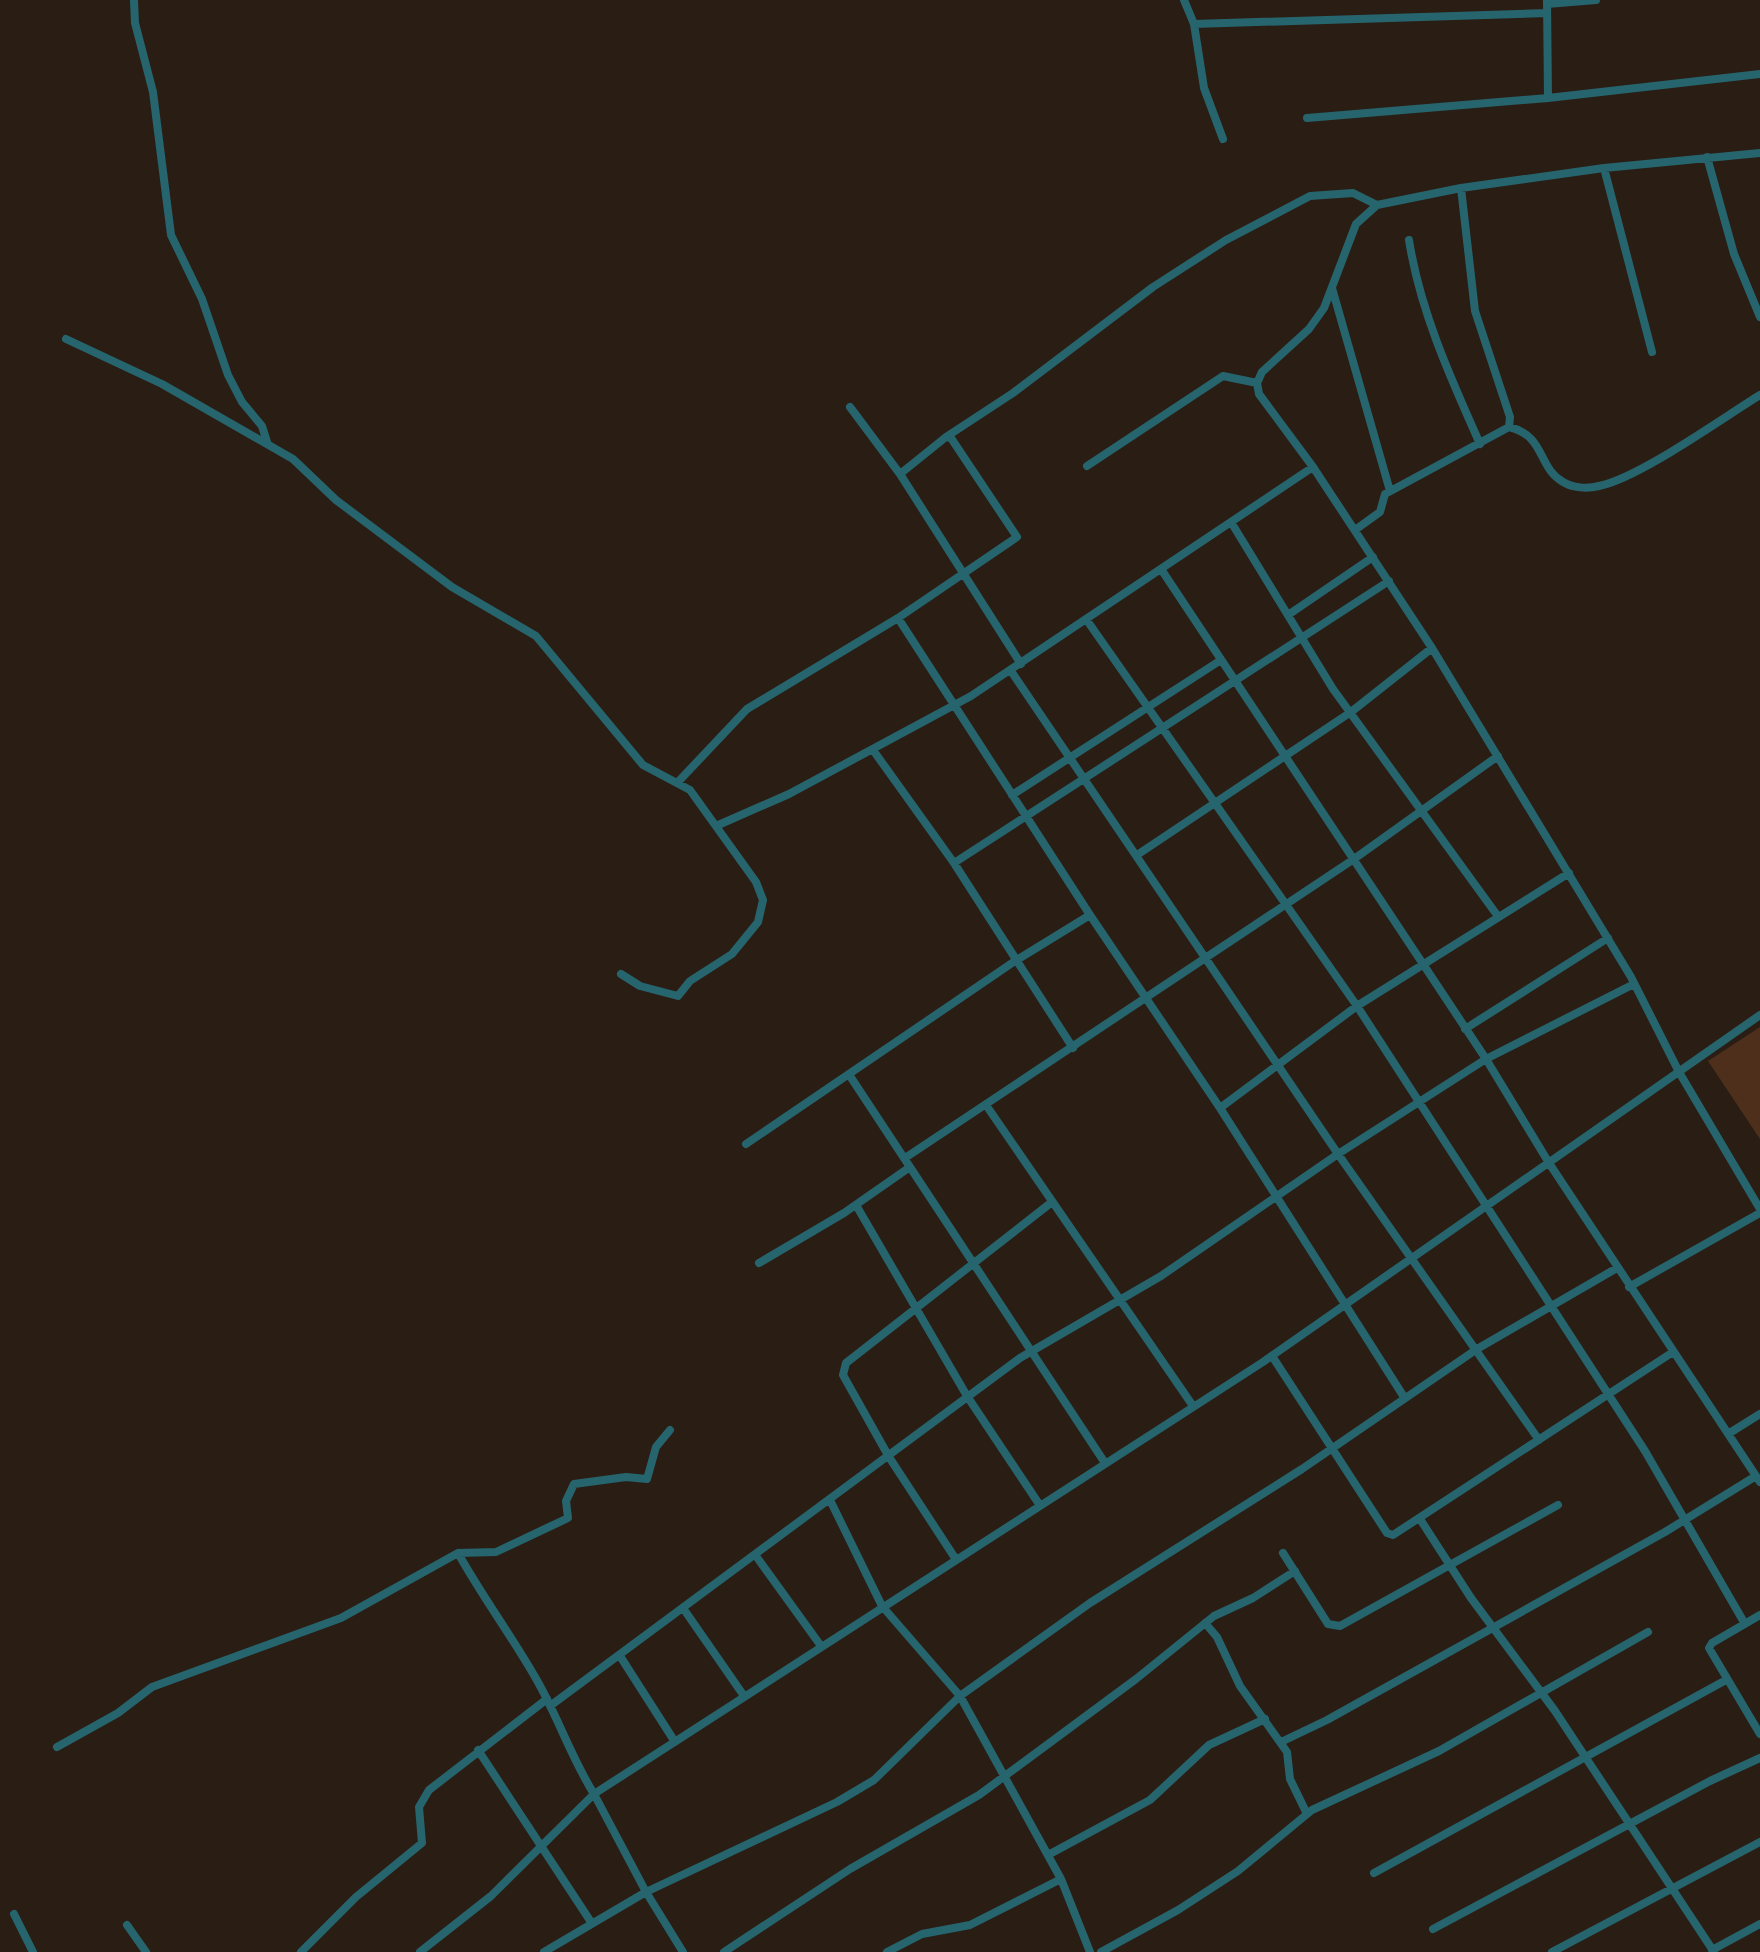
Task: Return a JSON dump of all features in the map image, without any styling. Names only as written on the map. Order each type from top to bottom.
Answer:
[{"type":"street","points":[[134,0],[135,23],[153,92],[171,235],[202,299],[228,375],[242,402],[262,426],[267,442]]},
{"type":"street","points":[[1184,0],[1194,24],[1204,88],[1223,139]]},
{"type":"street","points":[[1194,24],[1596,0]]},
{"type":"street","points":[[1547,5],[1548,98]]},
{"type":"street","points":[[1307,118],[1548,98],[1760,74]]},
{"type":"street","points":[[1629,1287],[1760,1211],[1679,1072],[1608,938],[1498,756],[1389,581],[1313,467],[1259,394],[1257,383],[1262,372],[1309,329],[1324,308],[1356,224],[1377,205],[1461,188],[1604,168],[1760,153]]},
{"type":"street","points":[[1707,157],[1734,254],[1760,317]]},
{"type":"street","points":[[1604,168],[1652,352]]},
{"type":"street","points":[[1461,188],[1475,311],[1510,417],[1509,427]]},
{"type":"street","points":[[900,474],[946,437],[1013,393],[1153,287],[1226,240],[1310,196],[1353,193],[1377,205]]},
{"type":"street","points":[[1409,240],[1413,265],[1438,343],[1480,444]]},
{"type":"street","points":[[1332,287],[1390,491]]},
{"type":"street","points":[[66,339],[136,370],[293,459],[336,500],[452,587],[536,636],[643,765],[690,790],[731,852],[756,882],[763,900],[758,922],[732,954],[690,981],[678,996],[640,986],[621,974]]},
{"type":"street","points":[[1087,466],[1223,376],[1257,383]]},
{"type":"street","points":[[1509,427],[1531,437],[1550,471],[1560,481],[1583,488],[1598,486],[1650,462],[1760,395]]},
{"type":"street","points":[[850,407],[900,474],[1021,664]]},
{"type":"street","points":[[1355,530],[1380,512],[1382,499],[1390,491],[1509,427]]},
{"type":"street","points":[[678,782],[747,709],[898,618],[1017,537],[956,442],[946,437]]},
{"type":"street","points":[[716,826],[789,794],[873,750],[1011,671],[1313,467]]},
{"type":"street","points":[[1231,522],[1351,712],[1497,915]]},
{"type":"street","points":[[1288,615],[1373,557]]},
{"type":"street","points":[[1161,569],[1486,1059],[1629,1287],[1758,1479],[1327,1720],[1281,1742]]},
{"type":"street","points":[[954,863],[1389,581]]},
{"type":"street","points":[[898,618],[1090,915],[1220,1108],[1404,1397]]},
{"type":"street","points":[[1086,619],[1357,1006],[1687,1519],[1745,1624]]},
{"type":"street","points":[[1137,855],[1351,712],[1432,648]]},
{"type":"street","points":[[1012,795],[1221,660]]},
{"type":"street","points":[[1011,671],[1338,1154],[1539,1440]]},
{"type":"street","points":[[873,750],[954,863],[1073,1048]]},
{"type":"street","points":[[905,1158],[1354,859],[1498,756]]},
{"type":"street","points":[[1220,1108],[1357,1006],[1497,915],[1569,873]]},
{"type":"street","points":[[746,1144],[1015,961],[1090,915]]},
{"type":"street","points":[[1465,1029],[1608,938]]},
{"type":"street","points":[[301,1952],[356,1897],[422,1843],[419,1807],[422,1798],[478,1750],[620,1656],[1029,1352],[1120,1300],[1486,1059],[1634,984]]},
{"type":"street","points":[[420,1952],[491,1896],[594,1794],[1272,1356],[1760,1015]]},
{"type":"street","points":[[850,1076],[1105,1463]]},
{"type":"street","points":[[986,1105],[1193,1406]]},
{"type":"street","points":[[759,1263],[856,1205],[910,1167]]},
{"type":"street","points":[[955,1558],[889,1457],[843,1375],[846,1363],[1052,1202]]},
{"type":"street","points":[[856,1205],[967,1396],[1039,1504]]},
{"type":"street","points":[[544,1952],[646,1892],[837,1802],[874,1780],[960,1696],[1090,1603],[1477,1349],[1617,1268]]},
{"type":"street","points":[[1272,1356],[1387,1533],[1398,1534],[1673,1352]]},
{"type":"street","points":[[1728,1434],[1760,1414]]},
{"type":"street","points":[[57,1747],[118,1713],[152,1687],[341,1618],[458,1553],[496,1552],[568,1518],[566,1501],[574,1484],[626,1477],[647,1479],[656,1447],[670,1430]]},
{"type":"street","points":[[830,1500],[882,1606],[960,1696],[1006,1775],[1061,1879],[1090,1952]]},
{"type":"street","points":[[1283,1553],[1333,1626],[1558,1505]]},
{"type":"street","points":[[1420,1519],[1493,1627],[1541,1691],[1713,1951],[1760,1924]]},
{"type":"street","points":[[458,1553],[549,1702],[577,1767],[683,1952]]},
{"type":"street","points":[[756,1556],[821,1646]]},
{"type":"street","points":[[724,1952],[850,1869],[979,1795],[1205,1623],[1295,1571]]},
{"type":"street","points":[[683,1608],[744,1696]]},
{"type":"street","points":[[1760,1615],[1709,1648],[1760,1734]]},
{"type":"street","points":[[1205,1623],[1217,1637],[1240,1686],[1281,1742],[1290,1760],[1290,1779],[1295,1795],[1307,1814]]},
{"type":"street","points":[[1101,1952],[1178,1910],[1238,1871],[1307,1814],[1439,1751],[1648,1632]]},
{"type":"street","points":[[620,1656],[675,1742]]},
{"type":"street","points":[[1374,1873],[1726,1680]]},
{"type":"street","points":[[1048,1855],[1150,1800],[1209,1745],[1265,1719]]},
{"type":"street","points":[[478,1750],[591,1922]]},
{"type":"street","points":[[1433,1929],[1760,1758]]},
{"type":"street","points":[[1552,1952],[1760,1842]]},
{"type":"street","points":[[887,1952],[922,1934],[970,1925],[1061,1879]]},
{"type":"street","points":[[14,1914],[33,1952]]},
{"type":"street","points":[[127,1925],[146,1952]]},
{"type":"shaded area","points":[[1760,1027],[1760,1139],[1708,1061]]}]
